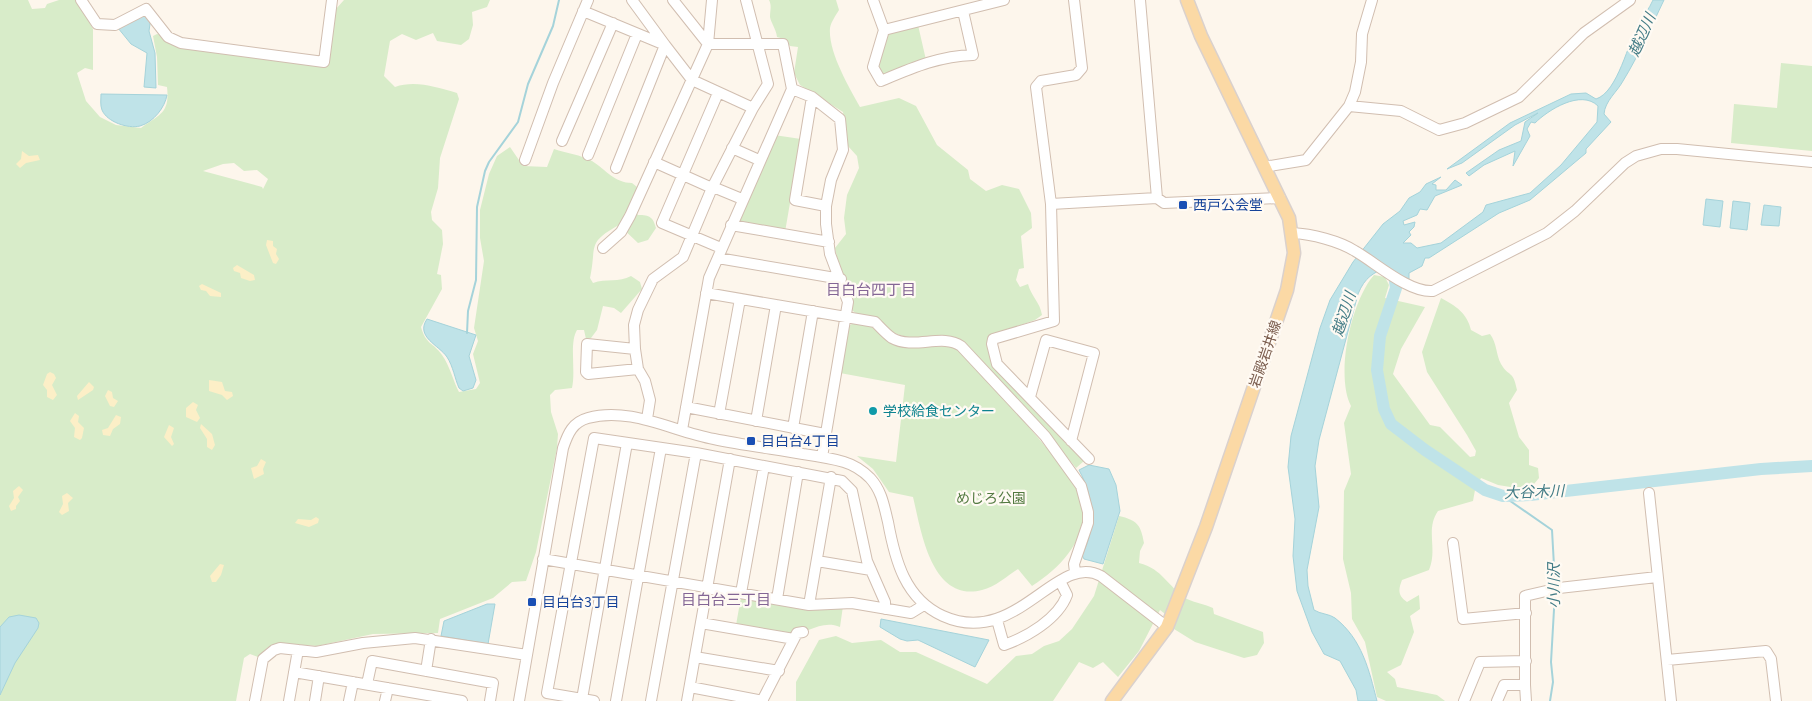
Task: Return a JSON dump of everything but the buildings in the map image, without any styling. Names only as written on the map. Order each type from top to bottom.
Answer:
[{"type":"main road","name":"岩殿岩井線","points":[[1112,701],[1167,627],[1206,526],[1287,290],[1294,253],[1292,233],[1280,198],[1201,36],[1187,0]]},
{"type":"street","points":[[81,0],[97,24],[115,25],[146,9],[168,37],[181,43],[324,62],[332,0]]},
{"type":"street","points":[[525,160],[553,83],[588,0]]},
{"type":"street","points":[[632,0],[692,80],[753,108]]},
{"type":"street","points":[[673,0],[708,44]]},
{"type":"street","points":[[603,248],[621,232],[708,44],[712,0]]},
{"type":"street","points":[[647,419],[650,400],[645,380],[638,369],[634,325],[644,295],[658,273],[682,257],[712,187],[753,108],[768,84],[746,0]]},
{"type":"street","points":[[873,0],[884,30],[873,67],[881,81],[928,61],[950,56],[973,55],[963,11]]},
{"type":"street","points":[[884,30],[1004,0]]},
{"type":"street","points":[[1074,0],[1082,68],[1076,75],[1041,80],[1036,87],[1051,204],[1054,321],[993,339],[992,344],[997,364],[1089,459]]},
{"type":"street","points":[[1140,0],[1157,198]]},
{"type":"street","points":[[1264,167],[1306,160],[1349,106],[1355,92],[1361,62],[1362,34],[1372,0]]},
{"type":"street","points":[[1349,106],[1402,111],[1439,130],[1466,123],[1519,97],[1584,34],[1630,0]]},
{"type":"street","points":[[584,11],[665,45]]},
{"type":"street","points":[[562,141],[613,23]]},
{"type":"street","points":[[588,155],[637,34]]},
{"type":"street","points":[[682,430],[709,278],[759,160],[792,89],[783,44],[708,44]]},
{"type":"street","points":[[616,168],[665,45]]},
{"type":"street","points":[[792,89],[812,97],[840,119],[843,150],[834,168],[826,206],[830,254],[847,295],[847,316],[822,457]]},
{"type":"street","points":[[718,93],[662,223],[692,235],[719,253],[841,279]]},
{"type":"street","points":[[812,97],[795,200],[826,206]]},
{"type":"street","points":[[732,148],[759,160]]},
{"type":"street","points":[[1292,233],[1346,246],[1409,285],[1424,292],[1433,291],[1547,233],[1575,211],[1625,163],[1642,153],[1661,149],[1812,162]]},
{"type":"street","points":[[654,162],[742,200]]},
{"type":"street","points":[[1051,204],[1157,198],[1164,203],[1280,198]]},
{"type":"street","points":[[731,224],[829,242]]},
{"type":"street","points":[[706,293],[875,322],[894,339],[916,342],[953,340],[1045,436],[1078,480],[1086,501],[1088,523],[1074,564],[1074,572]]},
{"type":"street","points":[[719,414],[740,299]]},
{"type":"street","points":[[756,421],[776,305]]},
{"type":"street","points":[[793,428],[813,311]]},
{"type":"street","points":[[1030,397],[1046,340],[1094,353],[1071,441]]},
{"type":"street","points":[[635,349],[587,344],[586,372],[588,374],[638,369]]},
{"type":"street","points":[[686,406],[825,434]]},
{"type":"street","points":[[519,701],[543,559],[568,432],[579,422],[597,416],[647,419],[712,439],[822,457],[844,462],[858,468],[876,486],[882,496],[890,536],[903,575],[910,589],[924,604],[945,617],[960,621],[997,620],[1025,605],[1074,572],[1090,571],[1101,576],[1167,627]]},
{"type":"street","points":[[594,701],[547,692],[593,438],[696,453],[831,477],[848,485],[852,491],[871,570],[885,602],[885,609]]},
{"type":"street","points":[[582,699],[627,442]]},
{"type":"street","points":[[616,701],[661,448]]},
{"type":"street","points":[[650,701],[696,453]]},
{"type":"street","points":[[687,701],[730,459]]},
{"type":"street","points":[[741,593],[764,466]]},
{"type":"street","points":[[777,599],[798,472]]},
{"type":"street","points":[[808,605],[831,477]]},
{"type":"street","points":[[1648,493],[1671,701]]},
{"type":"street","points":[[1453,543],[1463,619],[1526,613]]},
{"type":"street","points":[[543,559],[808,605],[840,602],[911,613],[924,604]]},
{"type":"street","points":[[817,561],[871,570]]},
{"type":"street","points":[[1526,701],[1526,596],[1559,588],[1657,577]]},
{"type":"street","points":[[997,620],[1004,645],[1020,640],[1036,630],[1065,602],[1067,595],[1060,581]]},
{"type":"street","points":[[701,623],[794,639]]},
{"type":"street","points":[[690,687],[763,701],[794,639],[798,633],[803,632]]},
{"type":"street","points":[[255,701],[263,659],[274,650],[280,648],[328,651],[363,643],[414,638],[527,654]]},
{"type":"street","points":[[426,670],[431,639]]},
{"type":"street","points":[[289,701],[298,650]]},
{"type":"street","points":[[1667,660],[1766,651],[1771,659],[1776,701]]},
{"type":"street","points":[[695,657],[779,671]]},
{"type":"street","points":[[367,684],[372,661],[493,683],[490,701]]},
{"type":"street","points":[[1464,701],[1480,662],[1526,661]]},
{"type":"street","points":[[294,672],[462,701]]},
{"type":"street","points":[[315,701],[319,676]]},
{"type":"street","points":[[349,701],[352,682]]},
{"type":"street","points":[[1497,701],[1504,685],[1526,685]]},
{"type":"street","points":[[386,701],[388,688]]},
{"type":"green space","points":[[0,0],[28,0],[32,9],[45,8],[47,4],[59,0],[77,0],[93,29],[93,70],[85,68],[77,73],[86,101],[100,117],[116,125],[141,128],[162,112],[167,102],[167,87],[158,85],[157,57],[153,36],[157,34],[325,66],[335,10],[344,0],[490,0],[487,7],[472,12],[473,25],[469,39],[461,45],[437,41],[433,33],[416,40],[402,34],[390,41],[384,76],[395,87],[410,84],[426,85],[457,93],[459,99],[440,158],[438,188],[431,212],[432,220],[442,230],[443,244],[437,274],[441,275],[442,289],[421,327],[427,340],[445,359],[459,392],[476,389],[480,383],[473,354],[478,341],[474,328],[484,261],[480,238],[480,210],[489,174],[497,156],[510,147],[523,166],[547,167],[554,149],[588,159],[621,181],[632,183],[637,187],[632,208],[638,215],[650,217],[654,221],[656,228],[648,240],[638,243],[619,225],[602,236],[595,246],[590,278],[593,283],[631,276],[640,282],[642,289],[621,313],[614,308],[603,306],[597,330],[591,338],[586,339],[584,330],[577,330],[573,342],[572,388],[555,390],[550,395],[551,412],[558,434],[557,448],[536,552],[526,581],[512,582],[493,598],[440,619],[438,633],[373,634],[317,646],[277,643],[267,648],[258,657],[250,654],[244,658],[236,701],[0,701]],"holes":[[[234,163],[244,171],[257,170],[268,179],[263,189],[262,187],[203,171],[223,164]]]},
{"type":"green space","points":[[769,0],[836,0],[839,10],[830,28],[832,48],[840,69],[860,107],[899,98],[916,106],[937,145],[968,170],[970,179],[986,191],[1002,185],[1019,189],[1031,213],[1032,228],[1021,236],[1024,268],[1019,269],[1016,280],[1020,287],[1028,284],[1042,315],[1035,320],[990,336],[990,349],[1054,428],[1084,461],[1076,468],[1053,440],[960,339],[943,337],[916,338],[899,335],[889,330],[877,319],[857,314],[852,310],[835,248],[846,234],[844,218],[847,195],[859,168],[857,156],[847,145],[843,112],[800,85],[794,73],[798,47],[790,46],[784,39],[777,37],[770,17],[771,6]]},
{"type":"green space","points":[[918,25],[926,60],[883,79],[875,67],[884,34]]},
{"type":"green space","points":[[1781,63],[1812,66],[1812,151],[1731,143],[1734,104],[1777,108]]},
{"type":"green space","points":[[774,135],[801,139],[785,232],[736,224]]},
{"type":"green space","points":[[1374,275],[1385,277],[1389,285],[1385,298],[1425,307],[1401,349],[1393,374],[1430,425],[1440,427],[1470,457],[1475,456],[1476,451],[1467,435],[1427,372],[1422,352],[1441,298],[1464,315],[1471,330],[1482,336],[1490,334],[1501,364],[1512,376],[1515,383],[1517,390],[1509,403],[1519,437],[1529,450],[1529,465],[1538,468],[1539,478],[1529,490],[1498,485],[1481,478],[1475,490],[1473,501],[1438,511],[1432,525],[1432,554],[1429,570],[1402,580],[1399,590],[1400,595],[1407,602],[1419,595],[1420,609],[1410,616],[1414,632],[1401,665],[1387,672],[1395,679],[1397,687],[1437,695],[1445,701],[1386,701],[1377,697],[1365,642],[1352,619],[1351,593],[1343,559],[1344,491],[1351,474],[1344,423],[1351,406],[1346,393],[1345,358],[1352,320],[1358,302]]},
{"type":"green space","name":"めじろ公園","points":[[853,323],[869,325],[891,343],[916,347],[955,346],[995,387],[1067,472],[1077,489],[1082,505],[1082,521],[1078,536],[1071,550],[1060,563],[1032,586],[1018,569],[987,589],[965,591],[951,586],[940,575],[931,561],[913,497],[889,492],[873,469],[857,456],[896,462],[905,385],[840,373],[848,327]]},
{"type":"green space","points":[[1119,516],[1130,519],[1140,528],[1144,543],[1140,551],[1139,563],[1154,569],[1187,599],[1213,608],[1214,614],[1263,632],[1264,643],[1257,655],[1244,658],[1195,642],[1174,629],[1169,617],[1160,610],[1139,651],[1118,677],[1103,662],[1093,668],[1079,662],[1053,701],[796,701],[796,682],[819,640],[836,636],[852,643],[881,640],[900,652],[916,652],[987,684],[1016,656],[1032,654],[1044,646],[1059,641],[1072,629],[1094,596]]},
{"type":"green space","points":[[741,597],[843,606],[840,627],[833,625],[819,626],[794,635],[787,635],[736,625]]},
{"type":"sand","points":[[22,151],[29,156],[38,155],[40,160],[26,163],[20,168],[16,164],[21,159]]},
{"type":"sand","points":[[267,240],[273,241],[273,246],[277,249],[276,254],[279,259],[276,264],[273,263],[266,245]]},
{"type":"sand","points":[[237,265],[254,275],[255,280],[250,281],[241,278],[240,273],[234,271],[233,268]]},
{"type":"sand","points":[[202,284],[221,293],[221,297],[210,296],[206,291],[201,290],[199,286]]},
{"type":"sand","points":[[50,372],[56,378],[52,385],[57,395],[53,400],[47,397],[47,390],[43,385],[47,374]]},
{"type":"sand","points":[[209,380],[222,382],[225,391],[232,392],[233,396],[227,400],[222,395],[209,391]]},
{"type":"sand","points":[[89,382],[94,387],[93,390],[78,400],[77,396]]},
{"type":"sand","points":[[108,390],[112,392],[113,398],[118,401],[114,407],[110,406],[105,396]]},
{"type":"sand","points":[[193,402],[198,405],[196,410],[200,418],[197,422],[186,417],[186,408]]},
{"type":"sand","points":[[75,413],[79,416],[78,422],[84,428],[80,440],[74,437],[75,428],[70,421]]},
{"type":"sand","points":[[116,415],[121,417],[120,424],[113,429],[110,436],[103,435],[102,430],[108,428]]},
{"type":"sand","points":[[201,424],[212,434],[215,445],[212,450],[207,447],[207,439],[200,428]]},
{"type":"sand","points":[[169,425],[174,428],[171,437],[174,444],[172,446],[164,437]]},
{"type":"sand","points":[[261,459],[266,462],[263,469],[264,474],[254,479],[251,468],[257,466]]},
{"type":"sand","points":[[19,486],[23,490],[18,497],[20,501],[16,509],[11,511],[9,506],[14,498],[13,491]]},
{"type":"sand","points":[[67,493],[73,498],[68,503],[69,511],[62,515],[59,512],[63,504],[62,496]]},
{"type":"sand","points":[[316,517],[319,519],[318,523],[309,527],[295,523],[298,519],[311,520]]},
{"type":"sand","points":[[220,564],[224,565],[221,575],[216,582],[212,582],[210,576]]},
{"type":"water","name":"越辺川","points":[[1653,0],[1664,0],[1645,41],[1621,85],[1605,109],[1604,114],[1611,122],[1586,149],[1586,153],[1530,200],[1499,213],[1429,258],[1425,258],[1422,266],[1409,273],[1409,281],[1389,266],[1370,276],[1358,294],[1319,440],[1315,466],[1319,507],[1307,570],[1308,586],[1314,610],[1333,617],[1344,626],[1352,635],[1363,656],[1377,701],[1358,701],[1356,690],[1340,661],[1324,654],[1312,632],[1297,591],[1293,556],[1295,519],[1288,467],[1291,436],[1320,328],[1330,300],[1353,262],[1383,224],[1400,211],[1409,198],[1420,192],[1426,184],[1441,177],[1432,184],[1436,185],[1436,190],[1446,190],[1455,180],[1462,185],[1435,196],[1427,210],[1420,209],[1417,215],[1403,221],[1404,225],[1415,222],[1414,227],[1409,232],[1411,235],[1403,243],[1411,243],[1417,248],[1441,243],[1483,212],[1486,205],[1530,193],[1561,165],[1597,122],[1598,106],[1591,101],[1574,100],[1565,103],[1548,112],[1535,123],[1531,122],[1527,129],[1530,136],[1513,166],[1515,151],[1484,165],[1469,176],[1466,173],[1499,150],[1521,141],[1525,122],[1538,113],[1515,125],[1462,163],[1447,169],[1510,123],[1571,94],[1586,93],[1596,99],[1604,95],[1622,66],[1635,31]]},
{"type":"water","points":[[146,12],[151,17],[149,31],[155,53],[156,88],[144,87],[147,53],[131,44],[118,28]]},
{"type":"water","points":[[101,94],[167,95],[161,109],[154,118],[145,124],[135,127],[118,124],[108,118],[101,108]]},
{"type":"water","points":[[1706,199],[1723,201],[1720,227],[1703,225]]},
{"type":"water","points":[[1733,201],[1750,203],[1747,230],[1730,228]]},
{"type":"water","points":[[1764,205],[1781,207],[1779,226],[1761,225]]},
{"type":"water","points":[[427,319],[476,335],[469,356],[476,380],[473,388],[463,391],[459,388],[447,357],[426,336],[424,325]]},
{"type":"water","points":[[1089,465],[1109,469],[1116,485],[1120,511],[1103,564],[1084,559],[1082,555],[1090,533],[1092,512],[1088,491],[1079,470]]},
{"type":"water","points":[[487,604],[495,604],[488,644],[441,636],[444,621]]},
{"type":"water","points":[[19,615],[36,618],[39,623],[38,628],[15,663],[0,695],[0,627],[9,617]]},
{"type":"water","points":[[881,619],[989,640],[975,667],[918,640],[907,641],[900,639],[880,627]]},
{"type":"waterway","points":[[467,333],[468,311],[476,280],[477,207],[485,171],[489,162],[518,122],[528,84],[553,26],[559,0]]},
{"type":"waterway","name":"大谷木川","points":[[1393,267],[1396,288],[1380,336],[1377,370],[1384,409],[1391,424],[1425,450],[1485,490],[1503,496],[1530,495],[1761,469],[1812,466]]},
{"type":"waterway","name":"小川沢","points":[[1503,496],[1552,530],[1555,584]]},
{"type":"waterway","name":"小川沢","points":[[1550,701],[1553,682],[1551,662],[1555,592]]},
{"type":"place","name":"西戸公会堂","points":[[1183,205]]},
{"type":"place","name":"学校給食センター","points":[[873,411]]},
{"type":"place","name":"目白台4丁目","points":[[751,441]]},
{"type":"place","name":"目白台3丁目","points":[[532,602]]},
{"type":"district","name":"目白台四丁目","points":[[871,290]]},
{"type":"district","name":"目白台三丁目","points":[[726,600]]}]
